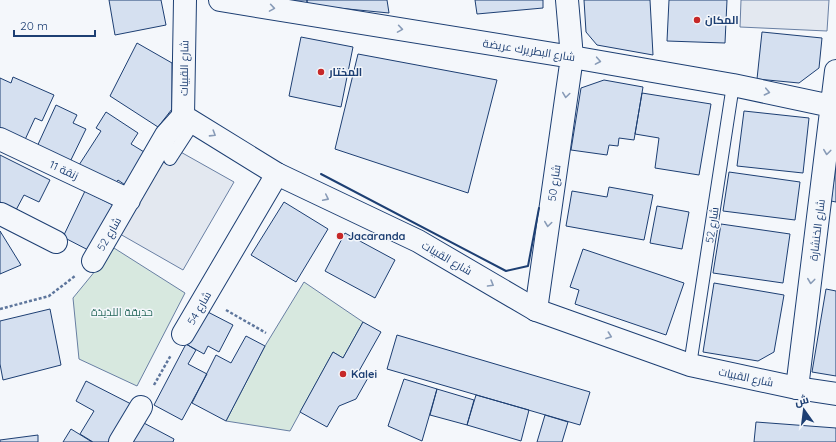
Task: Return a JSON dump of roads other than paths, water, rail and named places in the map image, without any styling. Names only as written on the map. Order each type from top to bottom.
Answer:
[{"type":"street","name":"شارع القبيات","points":[[185,0],[189,119],[277,174],[418,241],[536,310],[690,365],[797,388],[836,394]]},
{"type":"street","name":"شارع البطريرك عريضة","points":[[220,0],[572,57],[733,85],[834,107]]},
{"type":"street","name":"شارع 50","points":[[536,310],[572,57],[567,0]]},
{"type":"street","name":"شارع الخنشارة","points":[[797,388],[834,107],[836,71]]},
{"type":"street","name":"شارع 52","points":[[93,261],[166,135],[189,119]]},
{"type":"street","name":"زنقة 11","points":[[0,139],[129,200]]},
{"type":"street","name":"شارع 54","points":[[183,334],[277,174]]},
{"type":"street","points":[[1,214],[56,242]]},
{"type":"street","points":[[120,442],[141,407]]},
{"type":"lane","name":"شارع 52","points":[[690,365],[733,85]]},
{"type":"lane","points":[[170,159],[189,119]]},
{"type":"place","name":"المكان","points":[[697,20]]},
{"type":"place","name":"المختار","points":[[321,72]]},
{"type":"place","name":"Jacaranda","points":[[340,236]]},
{"type":"place","name":"Kalei","points":[[343,374]]},
{"type":"park label","name":"حديقة اللذيذة","points":[[122,312]]}]
